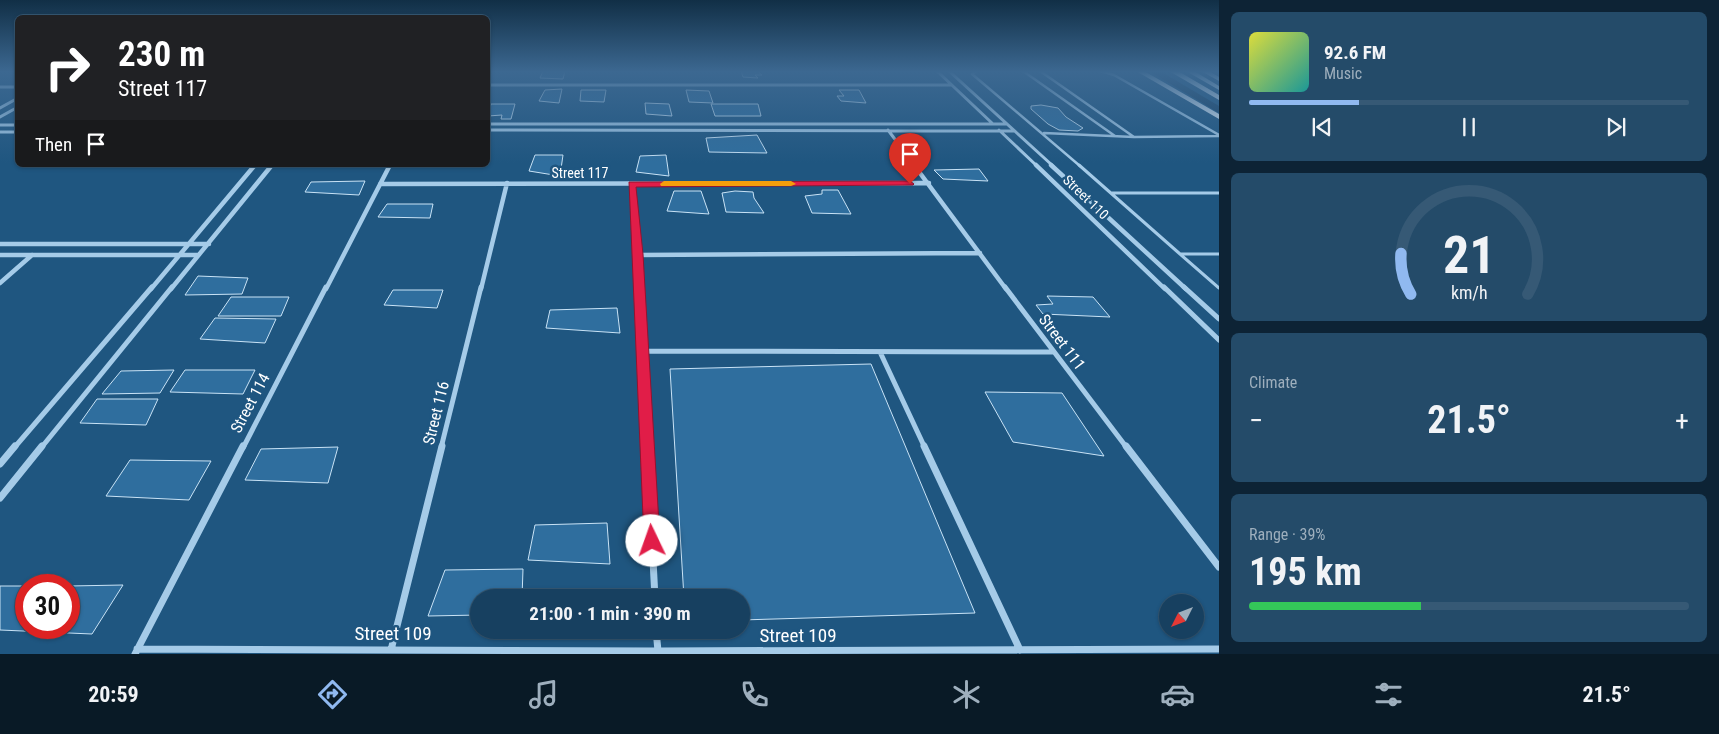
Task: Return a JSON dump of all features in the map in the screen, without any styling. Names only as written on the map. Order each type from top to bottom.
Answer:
[{"type":"main road","points":[[1191,102],[1219,118]]},
{"type":"street","points":[[0,108],[12,102]]},
{"type":"street","name":"Street 110","points":[[969,102],[1219,340]]},
{"type":"street","name":"Street 110","points":[[982,102],[1219,319]]},
{"type":"street","points":[[0,117],[15,109]]},
{"type":"street","points":[[490,124],[1006,124]]},
{"type":"street","points":[[0,125],[15,125]]},
{"type":"street","points":[[490,130],[1014,130]]},
{"type":"street","name":"Street 111","points":[[888,130],[1053,352],[1219,567]]},
{"type":"street","points":[[0,132],[15,132]]},
{"type":"street","points":[[0,464],[253,167]]},
{"type":"street","points":[[0,498],[270,167]]},
{"type":"street","name":"Street 114","points":[[136,652],[389,167]]},
{"type":"street","name":"Street 117","points":[[380,184],[929,183]]},
{"type":"street","name":"Street 116","points":[[391,650],[507,184]]},
{"type":"street","points":[[632,184],[638,254],[655,589]]},
{"type":"street","points":[[0,244],[209,244]]},
{"type":"street","points":[[638,254],[980,253]]},
{"type":"street","points":[[0,255],[198,254]]},
{"type":"street","points":[[0,283],[32,255]]},
{"type":"street","points":[[642,351],[1053,352]]},
{"type":"street","points":[[880,352],[1020,650]]},
{"type":"street","points":[[657,639],[658,652]]},
{"type":"street","name":"Street 109","points":[[136,652],[1219,649]]},
{"type":"lane","points":[[1006,102],[1044,133],[1219,288]]},
{"type":"lane","points":[[1064,102],[1115,136]]},
{"type":"lane","points":[[1083,102],[1134,137]]},
{"type":"lane","points":[[1160,102],[1219,135]]},
{"type":"lane","points":[[1044,133],[1134,137],[1219,135]]},
{"type":"lane","points":[[1112,193],[1219,192]]},
{"type":"lane","points":[[1180,254],[1219,254]]},
{"type":"building","points":[[689,102],[713,102],[713,103]]},
{"type":"building","points":[[645,103],[669,104],[672,116],[646,114]]},
{"type":"building","points":[[491,104],[515,104],[511,119],[501,119],[502,115],[490,116]]},
{"type":"building","points":[[711,104],[758,104],[761,116],[715,116]]},
{"type":"building","points":[[1041,105],[1058,108],[1066,117],[1083,128],[1078,131],[1059,130],[1048,124],[1031,109],[1031,106]]},
{"type":"building","points":[[757,135],[767,153],[709,152],[706,138]]},
{"type":"building","points":[[535,155],[563,155],[560,176],[529,171]]},
{"type":"building","points":[[666,155],[669,176],[636,172],[640,156]]},
{"type":"building","points":[[979,169],[988,181],[943,179],[934,170]]},
{"type":"building","points":[[365,181],[359,195],[305,192],[311,182]]},
{"type":"building","points":[[822,190],[838,190],[851,214],[812,213],[805,196],[822,194]]},
{"type":"building","points":[[674,191],[701,191],[709,214],[667,211]]},
{"type":"building","points":[[735,191],[753,192],[754,198],[764,213],[726,212],[722,193]]},
{"type":"building","points":[[387,204],[433,204],[430,218],[378,217]]},
{"type":"building","points":[[198,276],[248,278],[242,294],[185,295]]},
{"type":"building","points":[[393,290],[443,290],[437,308],[384,305]]},
{"type":"building","points":[[1047,296],[1093,297],[1110,317],[1043,314],[1036,305],[1053,304]]},
{"type":"building","points":[[231,297],[289,297],[281,316],[218,316]]},
{"type":"building","points":[[617,308],[620,333],[546,328],[550,310]]},
{"type":"building","points":[[215,318],[276,319],[265,343],[200,339]]},
{"type":"building","points":[[871,364],[975,613],[750,620],[750,589],[683,589],[670,369]]},
{"type":"building","points":[[174,370],[160,393],[102,394],[121,371]]},
{"type":"building","points":[[185,370],[255,370],[243,394],[170,392]]},
{"type":"building","points":[[985,392],[1062,393],[1104,456],[1013,442]]},
{"type":"building","points":[[97,399],[158,399],[146,425],[80,423]]},
{"type":"building","points":[[338,447],[328,483],[245,480],[261,449]]},
{"type":"building","points":[[130,460],[211,461],[189,500],[106,496]]},
{"type":"building","points":[[607,523],[610,564],[528,560],[535,525]]},
{"type":"building","points":[[523,569],[522,589],[470,589],[470,615],[428,616],[445,570]]},
{"type":"building","points":[[123,585],[92,634],[80,633],[80,586]]},
{"type":"building","points":[[0,586],[15,586],[15,631],[0,630]]},
{"type":"waterway","points":[[1205,102],[1219,110]]},
{"type":"slow traffic","points":[[664,184],[791,184]]},
{"type":"route","points":[[652,541],[638,254],[632,184],[910,184]]}]
